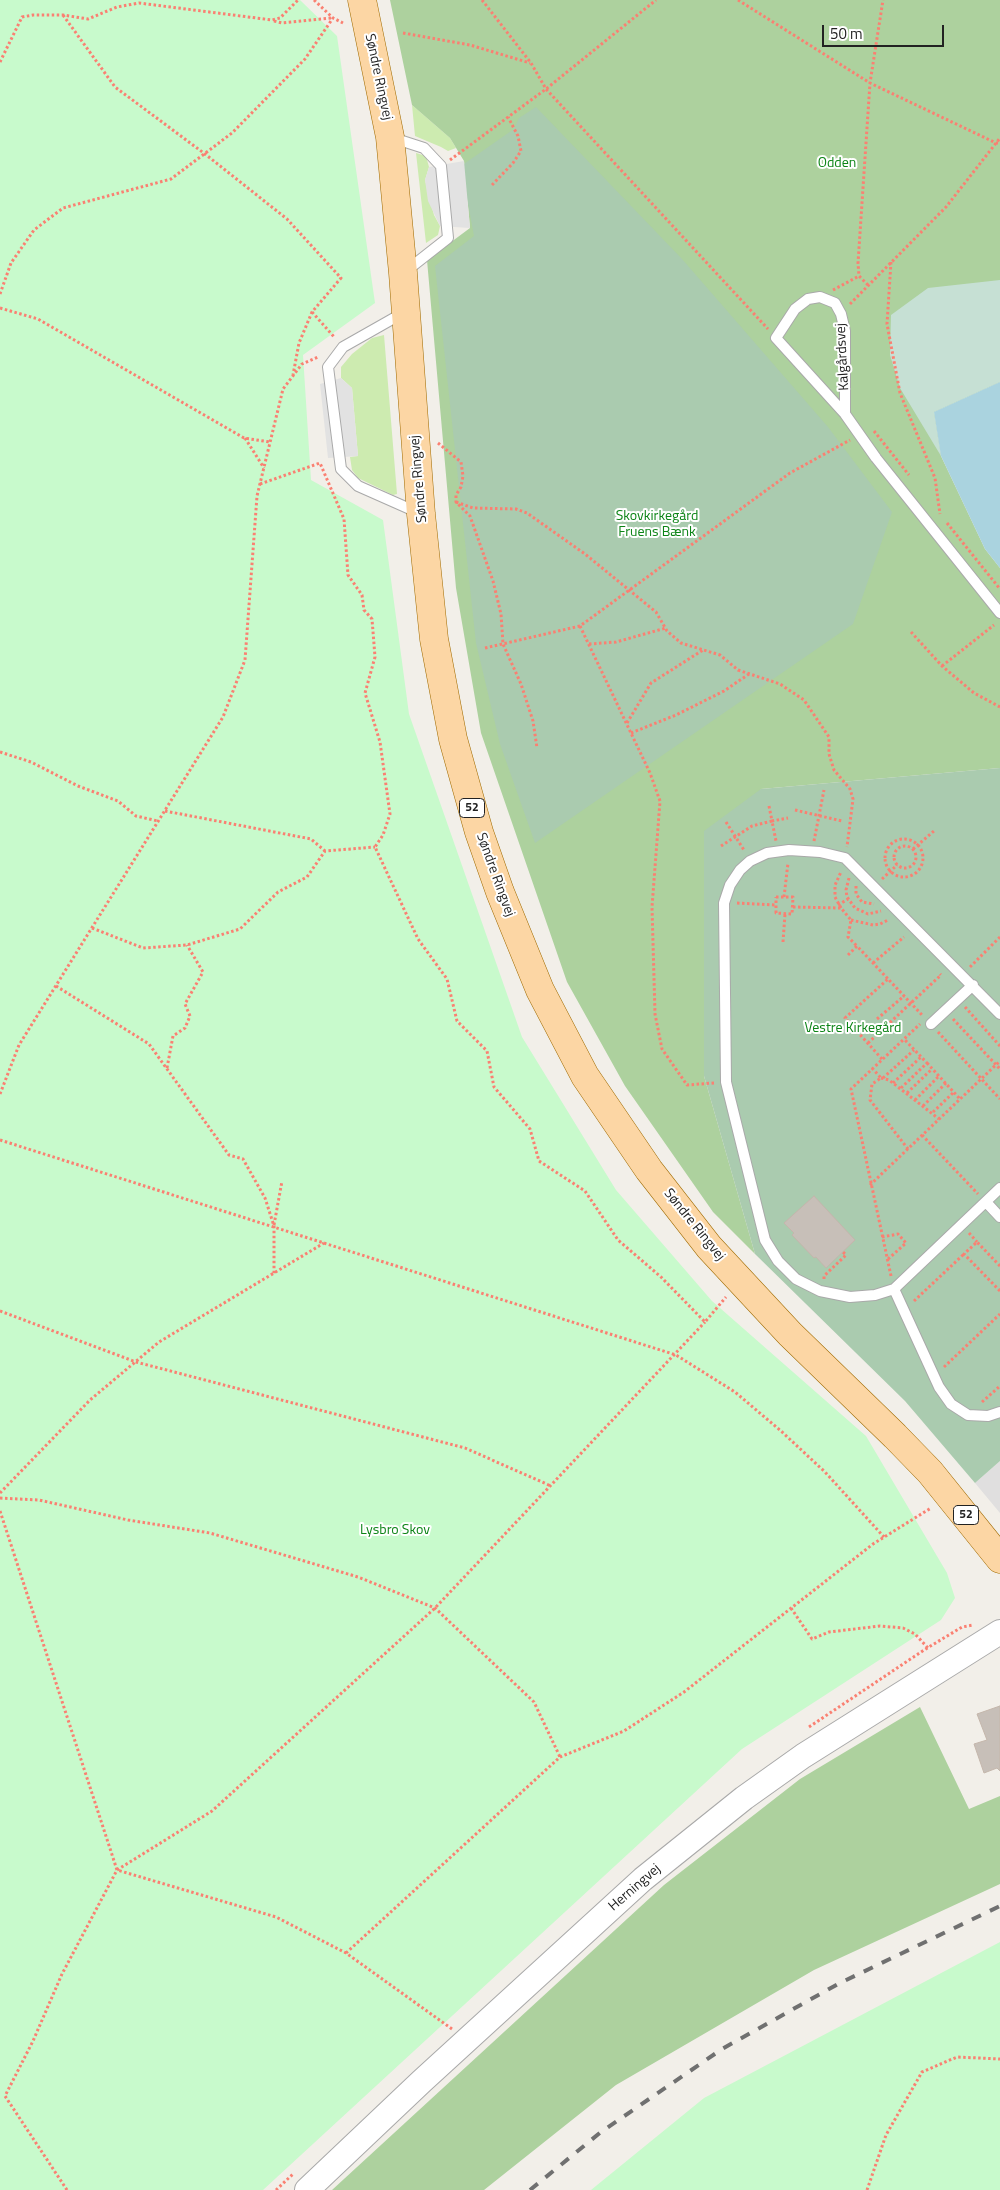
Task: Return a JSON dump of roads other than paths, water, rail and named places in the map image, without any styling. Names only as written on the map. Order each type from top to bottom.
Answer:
[{"type":"main road","name":"Søndre Ringvej","points":[[362,0],[390,137],[403,273],[421,514],[434,639],[452,739],[482,840],[500,892],[537,981],[585,1076],[649,1170],[709,1247],[790,1334],[895,1436],[950,1496],[1000,1559]]},
{"type":"street","name":"Herningvej","points":[[307,2190],[643,1879],[744,1798],[803,1756],[1000,1632]]},
{"type":"lane","points":[[390,137],[424,148],[441,166],[448,238],[403,273]]},
{"type":"lane","name":"Kalgårdsvej","points":[[845,414],[845,331],[841,314],[834,303],[820,297],[808,299],[795,309],[776,338],[845,414],[876,458],[1000,613]]},
{"type":"lane","points":[[406,311],[343,347],[328,367],[341,469],[358,486],[421,514]]},
{"type":"lane","points":[[1000,1014],[845,858],[812,851],[767,853],[751,861],[740,870],[730,885],[724,902],[726,1082],[765,1240],[778,1261],[796,1279],[823,1292],[850,1298],[874,1295],[894,1289],[1000,1188]]},
{"type":"lane","points":[[931,1024],[973,985]]},
{"type":"lane","points":[[986,1202],[1000,1217]]},
{"type":"lane","points":[[894,1289],[934,1376],[951,1404],[968,1414],[988,1416],[1000,1412]]},
{"type":"water","points":[[1000,382],[1000,568],[985,549],[941,456],[934,412]]},
{"type":"railway","points":[[530,2190],[601,2132],[722,2049],[838,1984],[1000,1906]]},
{"type":"park label","name":"Odden","points":[[837,164]]},
{"type":"park label","name":"Skovkirkegård Fruens Bænk","points":[[657,526]]},
{"type":"park label","name":"Vestre Kirkegård","points":[[853,1029]]},
{"type":"park label","name":"Lysbro Skov","points":[[395,1531]]}]
